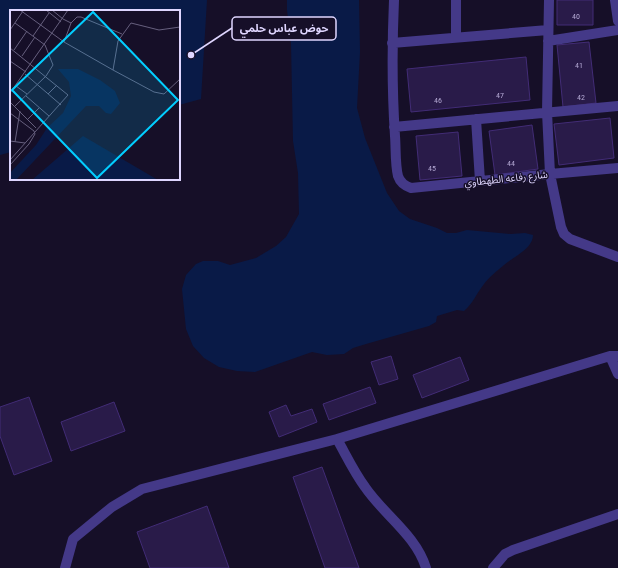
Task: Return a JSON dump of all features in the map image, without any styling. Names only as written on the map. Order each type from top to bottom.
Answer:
[{"type":"street","points":[[394,0],[392,43],[394,126],[618,106]]},
{"type":"street","points":[[456,0],[456,37]]},
{"type":"street","points":[[549,0],[547,112],[550,174],[561,227],[564,234],[570,239],[618,257]]},
{"type":"street","points":[[615,0],[618,21]]},
{"type":"street","points":[[392,43],[548,30]]},
{"type":"street","points":[[548,41],[618,30]]},
{"type":"street","points":[[476,119],[480,181]]},
{"type":"street","name":"شارع رفاعه الطهطاوي","points":[[394,126],[399,177],[406,186],[411,188],[618,168]]},
{"type":"street","points":[[65,568],[73,539],[112,507],[142,489],[337,439],[614,356],[618,374]]},
{"type":"street","points":[[337,439],[365,488],[399,526],[423,556],[426,568]]},
{"type":"street","points":[[493,568],[505,554],[513,550],[618,514]]},
{"type":"water","points":[[0,0],[207,0],[201,99],[180,105],[180,10],[10,10],[10,152],[0,155]]},
{"type":"water","points":[[287,0],[359,0],[360,52],[357,108],[365,138],[387,193],[399,211],[410,219],[447,233],[456,233],[467,230],[511,234],[525,233],[533,235],[530,244],[526,249],[488,279],[464,311],[457,310],[437,316],[436,322],[429,326],[353,348],[344,354],[327,355],[312,352],[255,372],[237,371],[219,367],[204,358],[193,346],[186,329],[182,289],[186,275],[196,264],[203,261],[218,261],[230,265],[256,258],[276,246],[286,237],[299,214],[298,173],[293,141],[291,44]]},
{"type":"building","points":[[557,0],[593,0],[593,25],[557,25]]},
{"type":"building","points":[[589,42],[596,103],[563,107],[557,45]]},
{"type":"building","points":[[526,57],[530,100],[411,112],[407,69]]},
{"type":"building","points":[[610,118],[614,158],[559,165],[554,124]]},
{"type":"building","points":[[532,125],[538,169],[495,175],[489,131]]},
{"type":"building","points":[[458,132],[462,176],[420,180],[416,136]]},
{"type":"building","points":[[391,356],[398,379],[379,385],[371,362]]},
{"type":"building","points":[[460,357],[469,380],[422,398],[413,375]]},
{"type":"building","points":[[370,387],[376,403],[329,420],[323,404]]},
{"type":"building","points":[[29,397],[52,461],[14,475],[0,436],[0,407]]},
{"type":"building","points":[[114,402],[125,431],[71,451],[61,422]]},
{"type":"building","points":[[286,405],[291,416],[312,409],[317,422],[279,437],[269,412]]},
{"type":"building","points":[[322,467],[359,568],[325,568],[293,477]]},
{"type":"building","points":[[207,506],[229,568],[150,568],[137,532]]},
{"type":"place","name":"حوض عباس حلمي","points":[[191,55]]}]
